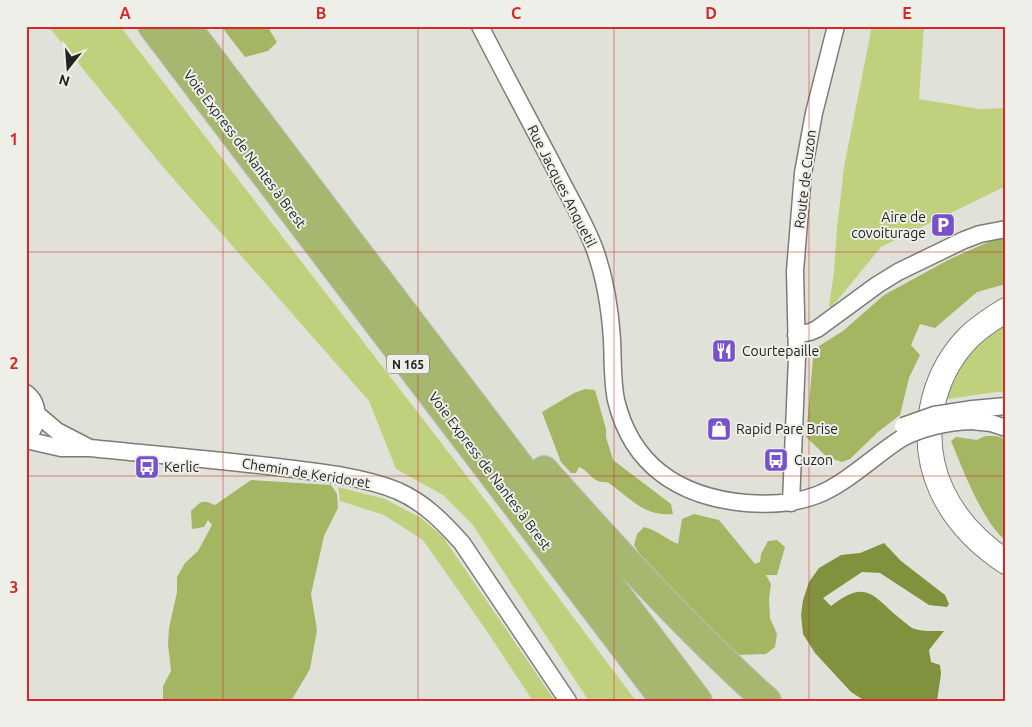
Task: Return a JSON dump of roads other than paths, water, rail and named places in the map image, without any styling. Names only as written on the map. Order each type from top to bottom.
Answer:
[{"type":"highway","name":"Voie Express de Nantes à Brest","points":[[152,26],[665,701]]},
{"type":"highway","name":"Voie Express de Nantes à Brest","points":[[186,26],[698,701]]},
{"type":"highway","points":[[400,308],[644,581],[693,632],[767,701]]},
{"type":"main road","points":[[1006,310],[968,337],[949,363],[938,383],[932,409],[929,437],[932,462],[946,501],[971,532],[985,546],[1006,562]]},
{"type":"street","name":"Rue Jacques Anquetil","points":[[480,26],[595,250],[605,285],[610,314],[617,401],[624,423],[636,446],[652,466],[663,475],[680,486],[707,497],[757,504],[791,503]]},
{"type":"street","name":"Route de Cuzon","points":[[791,503],[796,389],[795,270],[803,173],[814,113],[836,26]]},
{"type":"street","points":[[796,334],[817,329],[898,272],[964,240],[980,234],[1006,229]]},
{"type":"street","points":[[26,393],[35,404],[37,414],[34,428],[26,438]]},
{"type":"street","points":[[791,503],[826,491],[860,468],[903,432],[935,426],[1006,406]]},
{"type":"street","name":"Chemin de Keridoret","points":[[37,414],[58,431],[90,448]]},
{"type":"street","points":[[972,415],[1006,428]]},
{"type":"street","name":"Chemin de Keridoret","points":[[26,438],[61,448],[90,448],[234,462],[322,473],[369,482],[413,498],[444,523],[462,544],[568,701]]},
{"type":"place","name":"Aire de covoiturage","points":[[943,225]]},
{"type":"place","name":"Courtepaille","points":[[724,351]]},
{"type":"place","name":"Rapid Pare Brise","points":[[719,429]]},
{"type":"place","name":"Cuzon","points":[[776,460]]},
{"type":"place","name":"Kerlic","points":[[147,467]]}]
